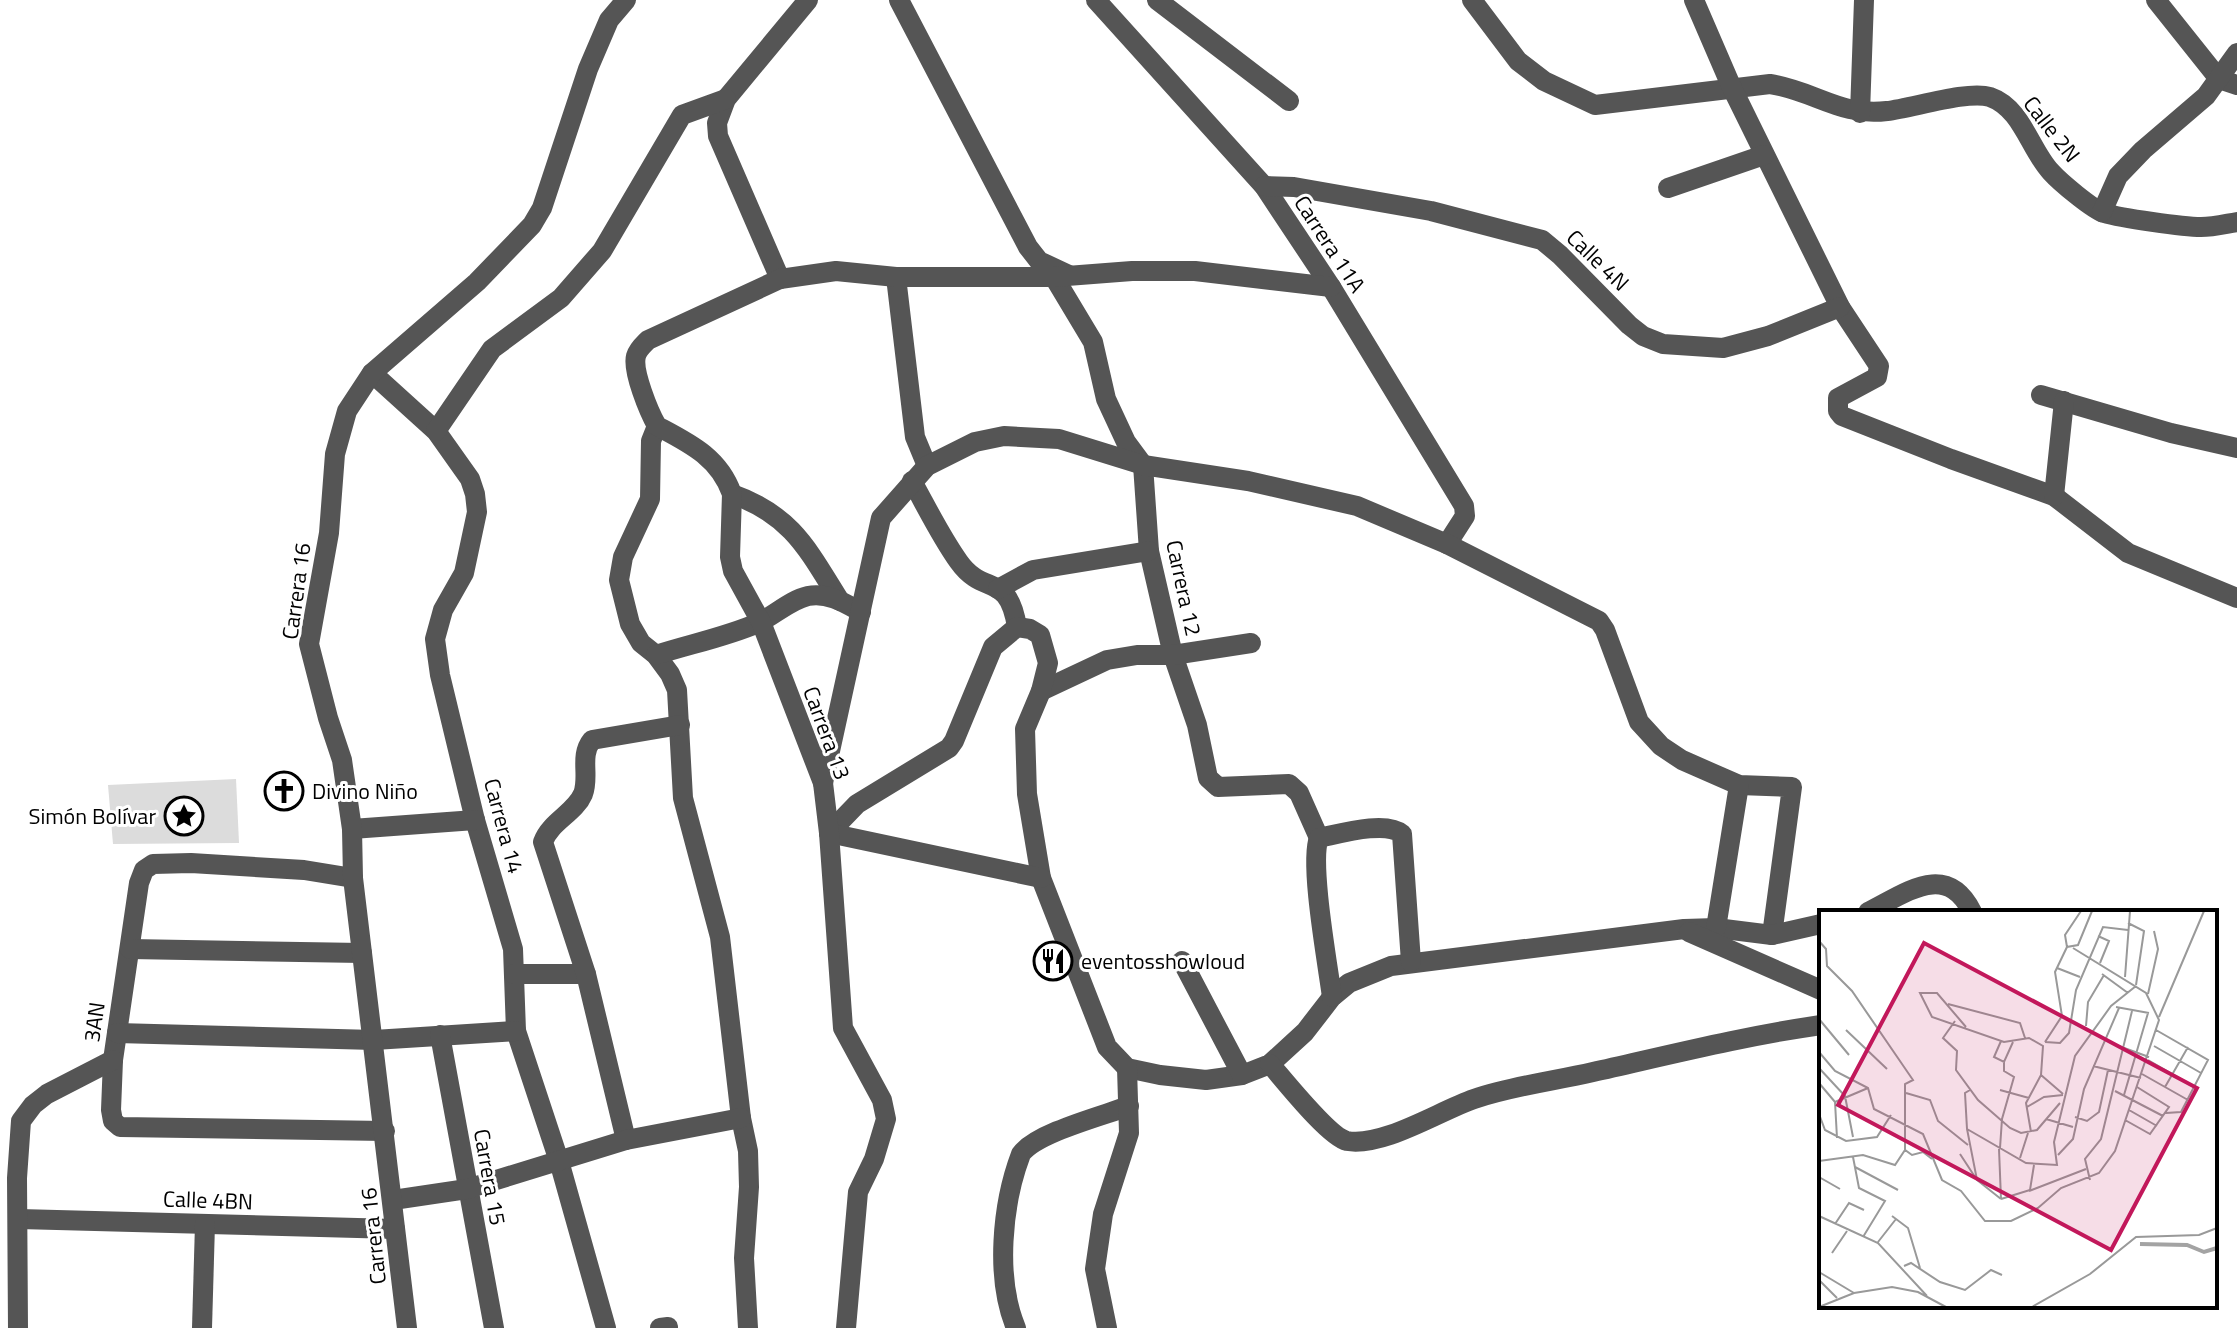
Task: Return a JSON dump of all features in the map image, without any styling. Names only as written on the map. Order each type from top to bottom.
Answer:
[{"type":"street","name":"Carrera 16","points":[[407,1328],[353,878],[352,829],[342,760],[309,644],[329,533],[335,454],[347,411],[372,373],[477,282],[532,225],[542,208],[609,20],[626,0]]},
{"type":"street","points":[[780,279],[718,136],[717,123],[726,99],[808,0]]},
{"type":"street","name":"Carrera 12","points":[[899,0],[1028,247],[1039,261],[1062,276],[1093,342],[1106,399],[1126,442],[1143,465],[1149,551],[1173,655],[1197,725],[1208,778],[1218,787],[1289,784],[1299,793],[1319,838]]},
{"type":"street","name":"Carrera 11A","points":[[1096,0],[1264,186],[1331,287],[1464,506],[1465,516],[1447,544]]},
{"type":"street","points":[[1157,0],[1289,101]]},
{"type":"street","points":[[1694,0],[1732,88],[1840,307],[1877,361],[1879,369],[1875,379],[1838,398],[1838,411],[1842,416],[2054,496],[2128,553],[2237,598]]},
{"type":"street","points":[[1860,113],[1864,0]]},
{"type":"street","points":[[2156,0],[2228,82]]},
{"type":"street","name":"Calle 2N","points":[[1476,6],[1518,61],[1544,81],[1595,105],[1770,84],[1792,88],[1860,113],[1889,111],[1976,95],[1992,98],[2006,108],[2020,124],[2050,172],[2102,212],[2199,227],[2237,222]]},
{"type":"street","points":[[2102,212],[2118,176],[2143,150],[2206,96],[2228,82],[2237,53]]},
{"type":"street","points":[[436,431],[492,349],[561,298],[602,251],[682,115],[726,99]]},
{"type":"street","points":[[1668,188],[1764,155]]},
{"type":"street","name":"Calle 4N","points":[[1264,186],[1294,187],[1431,211],[1542,240],[1629,325],[1643,336],[1663,344],[1706,348],[1734,345],[1768,336],[1840,307]]},
{"type":"street","points":[[840,601],[802,541],[781,519],[758,503],[732,494],[724,476],[701,449],[657,426],[637,374],[635,358],[648,340],[780,279],[836,271],[896,277],[1195,271],[1331,287]]},
{"type":"street","points":[[896,277],[919,474],[961,565],[973,577],[1005,591],[1014,607],[1017,627]]},
{"type":"street","name":"Carrera 14","points":[[372,373],[436,431],[470,479],[477,512],[464,573],[443,610],[435,639],[440,675],[475,820],[510,933],[516,1031],[559,1161],[606,1328]]},
{"type":"street","points":[[2041,395],[2171,433],[2237,448]]},
{"type":"street","points":[[2054,496],[2064,401]]},
{"type":"street","points":[[657,426],[651,441],[650,499],[623,557],[619,580],[630,624],[641,643],[656,655],[670,674],[677,690],[683,798],[720,937],[748,1163],[744,1234],[748,1328]]},
{"type":"street","points":[[823,783],[881,518],[919,474],[975,442],[1004,436],[1059,439],[1143,465],[1248,481],[1357,506],[1447,544],[1599,621],[1639,722],[1661,746],[1682,760],[1739,785],[1792,787],[1772,935]]},
{"type":"street","name":"Carrera 13","points":[[732,494],[731,564],[761,622],[823,783],[843,1028],[882,1100],[886,1119],[874,1159],[858,1192],[846,1328]]},
{"type":"street","points":[[998,589],[1033,570],[1149,551]]},
{"type":"street","points":[[656,655],[735,633],[808,596],[825,596],[861,612]]},
{"type":"street","points":[[829,833],[857,804],[949,748],[993,647],[1017,627],[1040,635],[1048,663],[1041,691],[1025,729],[1024,743],[1027,794],[1041,878],[1107,1047],[1127,1068],[1206,1080],[1242,1075],[1270,1064],[1305,1032],[1332,997],[1349,983],[1366,974],[1411,962],[1684,929],[1716,928],[1772,935],[1819,924]]},
{"type":"street","points":[[1041,691],[1107,660],[1137,655],[1173,655],[1251,643]]},
{"type":"street","points":[[626,1140],[586,974],[543,842],[583,794],[585,748],[592,740],[680,725]]},
{"type":"street","points":[[1716,928],[1739,785]]},
{"type":"street","points":[[352,829],[475,820]]},
{"type":"street","points":[[1332,997],[1316,873],[1319,838],[1358,830],[1388,829],[1398,830],[1402,834],[1411,962]]},
{"type":"street","points":[[829,833],[1041,878]]},
{"type":"street","name":"3AN","points":[[353,878],[304,870],[191,863],[153,864],[144,870],[139,883],[113,1060],[111,1110],[113,1121],[120,1127],[385,1131]]},
{"type":"street","points":[[1872,910],[1918,888],[1945,885],[1957,890],[1971,910]]},
{"type":"street","points":[[1684,929],[1819,989]]},
{"type":"street","points":[[130,949],[362,953]]},
{"type":"street","points":[[1182,961],[1242,1075]]},
{"type":"street","points":[[514,974],[586,974]]},
{"type":"street","points":[[1270,1064],[1329,1129],[1340,1139],[1350,1141],[1387,1134],[1475,1099],[1757,1034],[1819,1025]]},
{"type":"street","points":[[117,1033],[374,1040],[516,1031]]},
{"type":"street","name":"Carrera 15","points":[[440,1035],[494,1328]]},
{"type":"street","points":[[18,1328],[17,1178],[21,1121],[33,1105],[47,1094],[113,1060]]},
{"type":"street","points":[[1107,1328],[1095,1269],[1103,1214],[1129,1133],[1127,1068]]},
{"type":"street","points":[[1016,1328],[1004,1278],[1003,1242],[1021,1154],[1040,1138],[1129,1106]]},
{"type":"street","points":[[393,1200],[467,1189],[626,1140],[741,1118]]},
{"type":"street","name":"Calle 4BN","points":[[19,1219],[395,1229]]},
{"type":"street","points":[[202,1328],[205,1224]]},
{"type":"shaded area","points":[[236,779],[239,843],[113,844],[108,785]]},
{"type":"place","name":"Divino Niño","points":[[284,791]]},
{"type":"place","name":"Simón Bolívar","points":[[184,816]]},
{"type":"place","name":"eventosshowloud","points":[[1053,961]]}]
